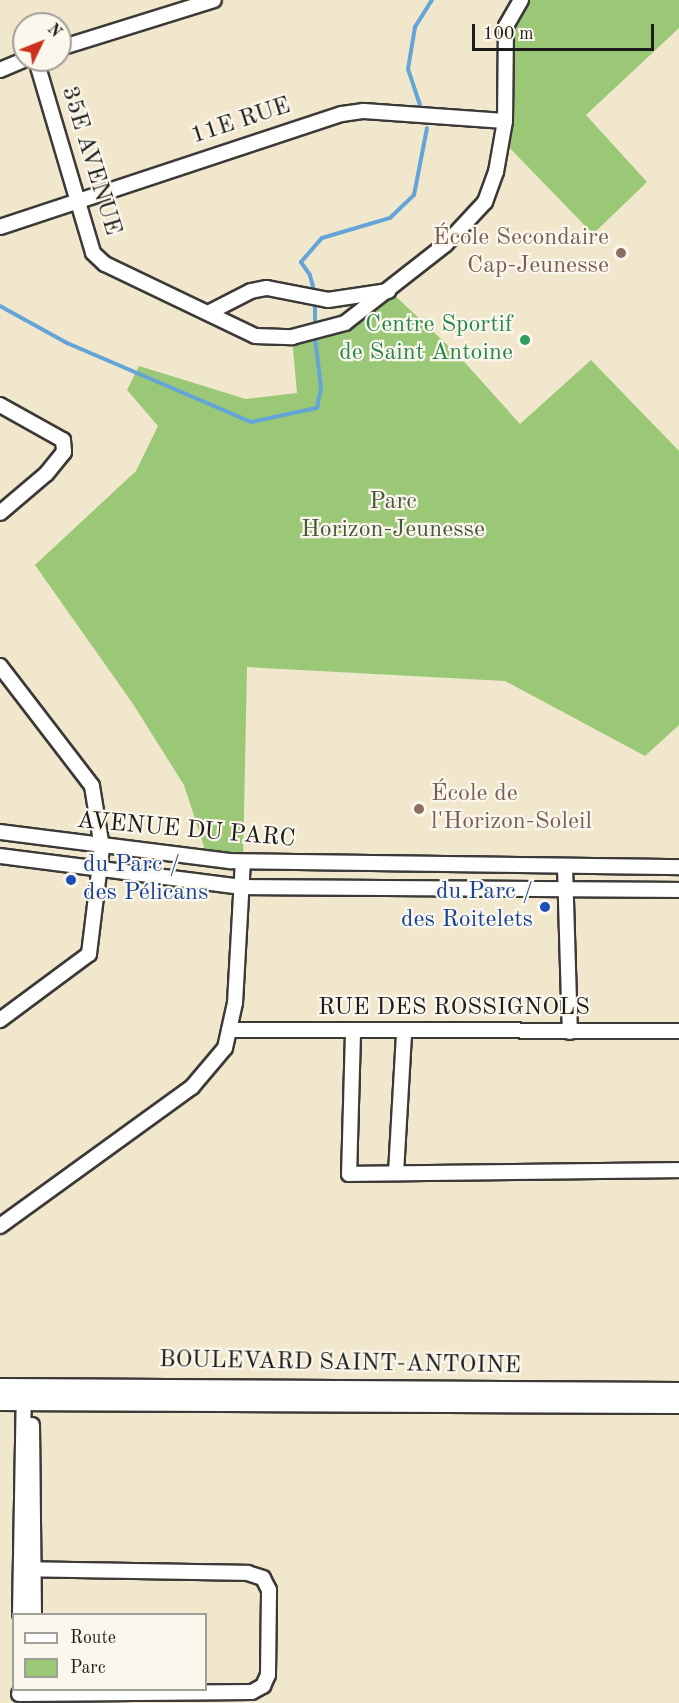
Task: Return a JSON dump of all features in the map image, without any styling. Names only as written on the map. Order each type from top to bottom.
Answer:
[{"type":"main road","name":"BOULEVARD SAINT-ANTOINE","points":[[0,1388],[28,1395],[679,1405]]},
{"type":"main road","name":"BOULEVARD SAINT-ANTOINE","points":[[0,1402],[28,1395],[679,1390]]},
{"type":"street","points":[[72,44],[214,0]]},
{"type":"street","name":"35E AVENUE","points":[[40,72],[93,253],[105,264],[210,312],[255,336],[292,337],[345,323],[390,291],[445,245],[485,202],[496,172],[505,121],[506,26],[521,0]]},
{"type":"street","name":"11E RUE","points":[[0,227],[77,199],[342,114],[364,111],[505,121]]},
{"type":"street","points":[[210,312],[250,291],[267,288],[328,300],[390,291]]},
{"type":"street","points":[[0,405],[63,441],[64,452],[46,474],[0,513]]},
{"type":"street","points":[[0,666],[92,786],[102,848],[89,954],[0,1020]]},
{"type":"street","name":"AVENUE DU PARC","points":[[0,832],[102,848],[243,862],[369,866],[679,867]]},
{"type":"street","name":"AVENUE DU PARC","points":[[0,856],[241,887],[366,891],[679,890]]},
{"type":"street","points":[[0,1227],[192,1087],[225,1048],[235,1003],[243,862]]},
{"type":"street","points":[[366,891],[369,866]]},
{"type":"street","points":[[565,867],[570,1032]]},
{"type":"street","name":"RUE DES ROSSIGNOLS","points":[[229,1030],[353,1033],[679,1031]]},
{"type":"street","points":[[353,1033],[349,1174],[679,1170]]},
{"type":"street","points":[[396,1173],[404,1033]]},
{"type":"street","points":[[20,1613],[27,1569],[28,1395]]},
{"type":"street","points":[[27,1569],[34,1613]]},
{"type":"street","points":[[19,1695],[252,1692],[262,1686],[268,1675],[269,1590],[263,1578],[248,1573],[27,1569]]},
{"type":"green space","points":[[521,0],[679,0],[679,28],[586,115],[647,182],[593,234],[501,139],[506,26]]},
{"type":"green space","name":"Parc Horizon-Jeunesse","points":[[390,291],[458,355],[520,424],[591,360],[679,451],[679,725],[645,756],[505,681],[247,667],[243,862],[208,859],[184,785],[133,704],[35,565],[136,471],[158,426],[127,390],[139,366],[246,399],[297,393],[292,337],[345,323]]},
{"type":"waterway","points":[[421,108],[408,69],[415,27],[432,0]]},
{"type":"waterway","points":[[315,294],[310,275],[301,262],[322,238],[390,218],[414,195],[427,128]]},
{"type":"waterway","points":[[315,305],[315,324]]},
{"type":"waterway","points":[[0,306],[67,343],[251,422],[317,408],[321,387],[315,338]]},
{"type":"place","name":"École Secondaire Cap-Jeunesse","points":[[621,253]]},
{"type":"place","name":"Centre Sportif de Saint Antoine","points":[[525,340]]},
{"type":"place","name":"École de l'Horizon-Soleil","points":[[419,809]]},
{"type":"place","name":"du Parc / des Pélicans","points":[[71,880]]},
{"type":"place","name":"du Parc / des Roitelets","points":[[545,907]]}]
